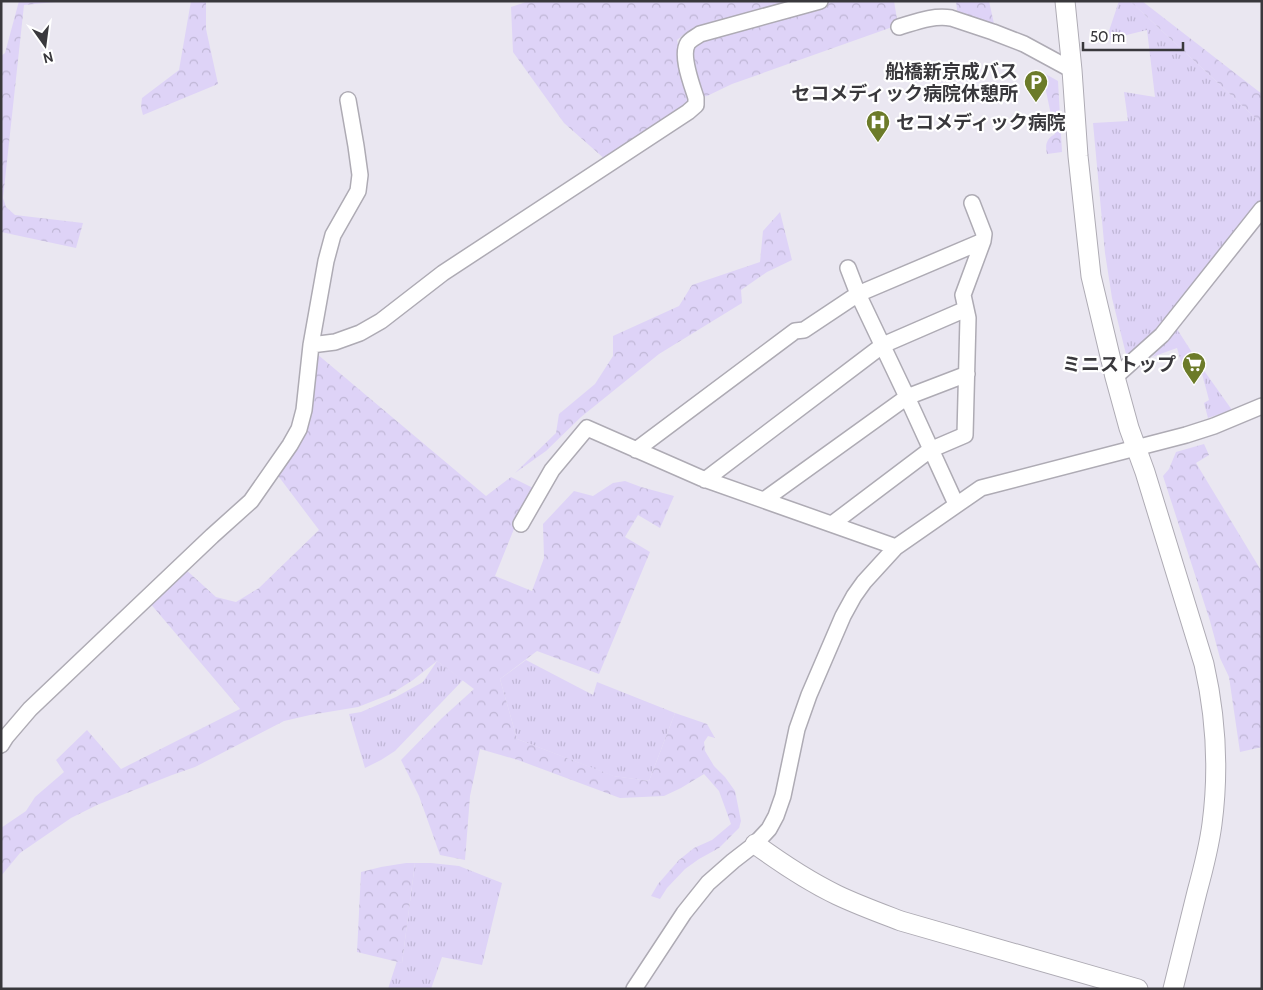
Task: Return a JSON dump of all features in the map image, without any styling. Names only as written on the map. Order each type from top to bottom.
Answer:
[{"type":"street","points":[[312,345],[336,342],[360,333],[381,321],[443,273],[688,112],[696,105],[696,98],[685,58],[685,50],[692,38],[700,34],[820,1]]},
{"type":"street","points":[[1065,1],[1079,166],[1091,276],[1136,448],[1204,664],[1210,692],[1215,737],[1216,764],[1212,826],[1173,989]]},
{"type":"street","points":[[899,27],[931,18],[951,18],[1024,44],[1072,70]]},
{"type":"street","points":[[3,737],[37,702],[251,501],[290,445],[298,430],[304,410],[312,345],[332,235],[358,191],[360,175],[348,100]]},
{"type":"street","points":[[832,524],[930,450],[965,435],[968,318],[964,295],[984,234],[972,203]]},
{"type":"street","points":[[1116,377],[1162,335],[1262,209]]},
{"type":"street","points":[[636,450],[795,331],[804,330],[858,294],[983,241]]},
{"type":"street","points":[[848,268],[858,294],[956,504]]},
{"type":"street","points":[[705,480],[883,346],[966,310]]},
{"type":"street","points":[[764,500],[907,398],[967,374]]},
{"type":"street","points":[[634,989],[684,913],[708,884],[755,844],[769,829],[783,796],[798,728],[809,694],[843,616],[864,582],[896,547],[981,488],[1214,426],[1262,406]]},
{"type":"street","points":[[521,524],[552,470],[587,428],[705,480],[896,547]]},
{"type":"street","points":[[755,844],[807,879],[838,896],[868,909],[901,921],[1138,989]]},
{"type":"green space","points":[[19,1],[66,1],[24,5],[3,198],[6,207],[15,215],[83,223],[76,248],[1,232],[1,56],[5,53]]},
{"type":"green space","points":[[191,1],[206,1],[206,29],[218,84],[143,115],[141,107],[142,98],[179,70]]},
{"type":"green space","points":[[529,1],[807,1],[683,35],[677,40],[691,104],[607,161],[564,123],[513,52],[511,7]]},
{"type":"green space","points":[[835,1],[894,1],[898,25],[732,84],[707,96],[699,97],[691,47],[701,39]]},
{"type":"green space","points":[[956,1],[989,1],[994,24],[992,27],[958,18]]},
{"type":"green space","points":[[1119,1],[1130,1],[1262,124],[1262,200],[1158,330],[1127,358],[1112,298],[1105,253],[1093,123],[1128,121],[1124,92],[1155,97],[1147,30],[1106,40]]},
{"type":"green space","points":[[1130,1],[1142,1],[1262,94],[1262,124]]},
{"type":"green space","points":[[1042,72],[1058,81],[1062,152],[1047,154],[1047,142],[1055,134]]},
{"type":"green space","points":[[780,212],[792,260],[767,272],[741,290],[742,303],[659,354],[581,417],[546,451],[515,473],[556,433],[559,414],[595,384],[613,356],[613,336],[679,306],[692,285],[760,262],[763,231]]},
{"type":"green space","points":[[1177,329],[1232,410],[1208,418],[1204,403],[1209,400],[1200,366],[1183,368],[1177,348],[1152,357]]},
{"type":"green space","points":[[317,354],[486,496],[511,477],[535,489],[518,519],[495,576],[532,591],[544,558],[543,524],[574,491],[593,496],[613,483],[625,481],[674,496],[660,528],[638,515],[625,537],[650,552],[599,674],[537,651],[500,679],[517,739],[614,776],[649,781],[675,713],[707,724],[715,738],[708,736],[704,742],[705,751],[714,766],[735,791],[741,821],[739,828],[719,848],[685,869],[667,888],[660,899],[651,896],[658,884],[679,860],[694,848],[712,840],[731,824],[719,791],[704,774],[664,796],[620,798],[518,760],[480,749],[470,796],[465,860],[440,855],[419,796],[401,760],[442,718],[474,689],[437,661],[391,694],[358,707],[284,721],[195,767],[97,805],[71,818],[20,853],[1,876],[1,828],[26,811],[35,797],[64,772],[56,760],[87,730],[121,769],[240,709],[149,602],[184,568],[216,597],[236,602],[259,588],[319,530],[276,473]]},
{"type":"green space","points":[[1204,444],[1209,455],[1196,463],[1262,572],[1262,747],[1240,752],[1229,677],[1220,658],[1210,621],[1163,476],[1169,469],[1176,452]]},
{"type":"green space","points":[[526,660],[593,695],[597,682],[675,713],[649,781],[613,776],[517,739],[500,679]]},
{"type":"green space","points":[[437,661],[463,680],[395,751],[365,768],[349,714],[361,712],[396,697],[423,682]]},
{"type":"green space","points":[[415,863],[459,866],[502,883],[482,965],[442,957],[431,989],[388,989],[397,961],[402,963]]},
{"type":"green space","points":[[415,863],[402,963],[357,952],[361,872]]},
{"type":"place","name":"船橋新京成バス セコメディック病院休憩所","points":[[1036,103]]},
{"type":"place","name":"セコメディック病院","points":[[878,143]]},
{"type":"place","name":"ミニストップ","points":[[1194,385]]}]
